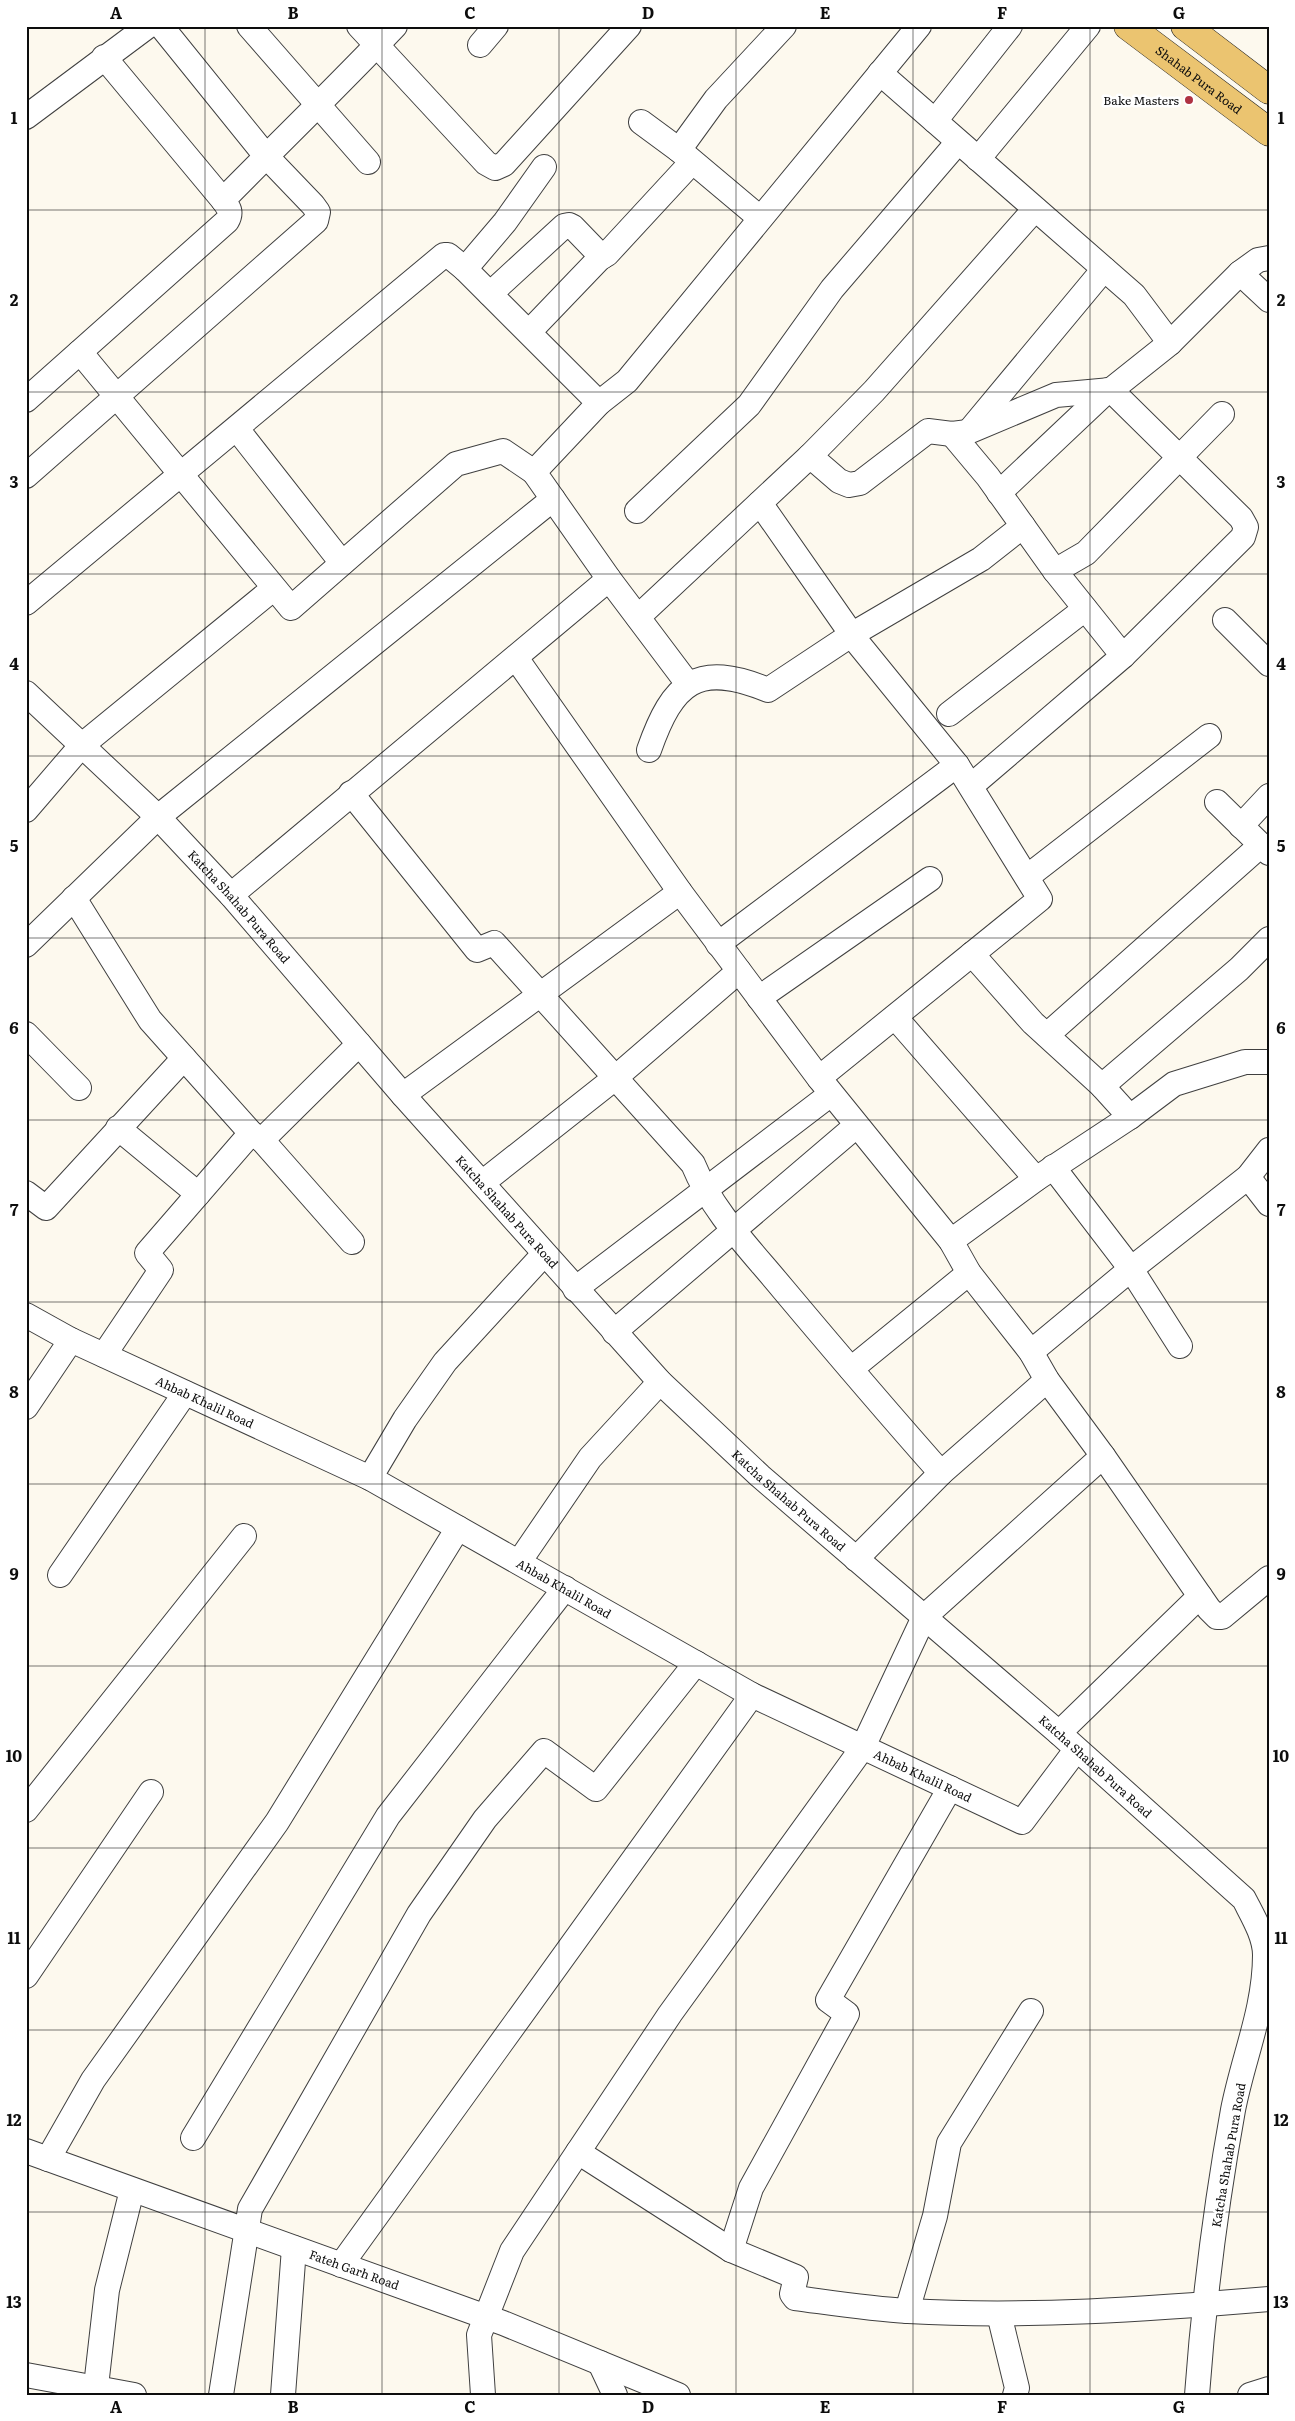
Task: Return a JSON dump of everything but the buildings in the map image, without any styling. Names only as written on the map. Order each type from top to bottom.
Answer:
[{"type":"main road","name":"Shahab Pura Road","points":[[1128,26],[1269,132]]},
{"type":"main road","points":[[1185,26],[1269,90]]},
{"type":"street","points":[[26,117],[148,26]]},
{"type":"street","points":[[26,476],[316,221],[318,212],[266,156],[160,26]]},
{"type":"street","points":[[249,26],[368,162]]},
{"type":"street","points":[[359,26],[486,163],[495,168],[504,164],[629,26]]},
{"type":"street","points":[[223,200],[318,103],[342,82],[395,26]]},
{"type":"street","points":[[480,46],[496,26]]},
{"type":"street","points":[[529,332],[602,257],[685,156],[716,99],[784,26]]},
{"type":"street","points":[[534,472],[599,403],[627,381],[918,26]]},
{"type":"street","points":[[935,121],[1010,26]]},
{"type":"street","points":[[978,160],[1088,26]]},
{"type":"street","points":[[26,400],[227,221],[230,216],[230,209],[223,200],[104,57]]},
{"type":"street","points":[[880,73],[1134,295],[1170,343]]},
{"type":"street","points":[[641,122],[760,218]]},
{"type":"street","points":[[636,511],[749,405],[832,289],[958,142]]},
{"type":"street","points":[[464,269],[505,222],[544,167]]},
{"type":"street","points":[[638,618],[810,456],[874,391],[1034,209]]},
{"type":"street","points":[[490,294],[564,226],[569,225],[573,227],[602,257]]},
{"type":"street","points":[[26,603],[440,256],[448,256],[464,269],[599,403]]},
{"type":"street","points":[[999,493],[1109,390],[1170,343],[1240,272],[1258,260],[1269,258]]},
{"type":"street","points":[[960,433],[1104,269]]},
{"type":"street","points":[[1240,272],[1269,300]]},
{"type":"street","points":[[80,352],[290,608],[456,464],[503,451],[534,472],[638,618],[688,684]]},
{"type":"street","points":[[810,456],[839,481],[849,485],[860,483],[928,431],[960,433],[1056,395],[1109,390],[1242,518],[1246,527],[1243,537],[1123,656],[971,786]]},
{"type":"street","points":[[1054,571],[1086,552],[1222,414]]},
{"type":"street","points":[[237,428],[342,563]]},
{"type":"street","points":[[960,433],[999,493],[1054,571],[1123,656]]},
{"type":"street","points":[[26,946],[158,817],[553,499]]},
{"type":"street","points":[[575,1289],[704,1190],[825,1086],[895,1017],[1040,899],[957,766],[852,635],[760,503]]},
{"type":"street","points":[[649,750],[659,722],[672,701],[688,684],[708,677],[729,677],[768,690],[852,635],[981,559],[1023,526]]},
{"type":"street","points":[[231,895],[610,579]]},
{"type":"street","points":[[26,810],[81,746],[273,589]]},
{"type":"street","points":[[950,714],[1085,609]]},
{"type":"street","points":[[1225,620],[1269,664]]},
{"type":"street","points":[[516,658],[718,944],[856,1126],[951,1242],[969,1273],[1031,1352],[1047,1380],[1216,1617],[1222,1617],[1269,1578]]},
{"type":"street","name":"Katcha Shahab Pura Road","points":[[26,693],[158,817],[231,895],[403,1095],[660,1382],[760,1476],[1059,1733],[1244,1898],[1256,1923],[1266,1952],[1263,2019],[1234,2108],[1214,2230],[1197,2395]]},
{"type":"street","points":[[1027,877],[1209,736]]},
{"type":"street","points":[[718,944],[957,766]]},
{"type":"street","points":[[352,793],[477,950],[494,943],[693,1164],[704,1190],[734,1230],[850,1370],[941,1473]]},
{"type":"street","points":[[1241,826],[1269,796]]},
{"type":"street","points":[[1046,1035],[1265,849],[1217,802]]},
{"type":"street","points":[[759,998],[930,879]]},
{"type":"street","points":[[403,1095],[680,892]]},
{"type":"street","points":[[74,898],[150,1020],[352,1242]]},
{"type":"street","points":[[1102,1086],[1239,969],[1269,939]]},
{"type":"street","points":[[972,954],[1046,1035],[1102,1086],[1130,1117]]},
{"type":"street","points":[[482,1183],[616,1078],[739,971]]},
{"type":"street","points":[[895,1017],[1044,1173],[1130,1269],[1180,1346]]},
{"type":"street","points":[[26,1034],[79,1088]]},
{"type":"street","points":[[104,1355],[162,1270],[147,1254],[198,1194],[359,1044]]},
{"type":"street","points":[[26,1193],[46,1208],[184,1058]]},
{"type":"street","points":[[951,1242],[1044,1173],[1130,1117],[1174,1084],[1245,1062],[1269,1062]]},
{"type":"street","points":[[614,1332],[856,1126]]},
{"type":"street","points":[[118,1128],[198,1194]]},
{"type":"street","points":[[1031,1352],[1130,1269],[1248,1177],[1269,1150]]},
{"type":"street","points":[[1248,1177],[1269,1204]]},
{"type":"street","points":[[370,1478],[405,1419],[445,1362],[544,1254]]},
{"type":"street","points":[[850,1370],[969,1273]]},
{"type":"street","name":"Ahbab Khalil Road","points":[[26,1315],[71,1340],[370,1478],[752,1695],[1022,1822],[1076,1750]]},
{"type":"street","points":[[26,1407],[71,1340]]},
{"type":"street","points":[[856,1559],[941,1473],[1047,1380]]},
{"type":"street","points":[[518,1562],[590,1458],[660,1382]]},
{"type":"street","points":[[60,1575],[185,1393]]},
{"type":"street","points":[[483,2395],[478,2335],[512,2251],[670,2014],[863,1747],[924,1618],[1103,1456]]},
{"type":"street","points":[[37,2155],[93,2080],[277,1822],[458,1528]]},
{"type":"street","points":[[31,1796],[244,1536]]},
{"type":"street","points":[[193,2138],[388,1816],[565,1588]]},
{"type":"street","points":[[1059,1733],[1200,1596]]},
{"type":"street","points":[[221,2395],[250,2210],[414,1923],[485,1819],[544,1751],[596,1789],[696,1663]]},
{"type":"street","points":[[341,2265],[752,1695]]},
{"type":"street","points":[[731,2250],[751,2188],[847,2014],[828,2000],[950,1788]]},
{"type":"street","points":[[26,1976],[150,1792]]},
{"type":"street","points":[[907,2311],[935,2216],[949,2143],[1031,2011]]},
{"type":"street","points":[[578,2152],[731,2250],[796,2277],[793,2296],[907,2311],[999,2314],[1269,2299]]},
{"type":"street","name":"Fateh Garh Road","points":[[37,2155],[486,2318],[678,2395]]},
{"type":"street","points":[[95,2391],[107,2290],[132,2190]]},
{"type":"street","points":[[283,2395],[294,2248]]},
{"type":"street","points":[[999,2314],[1017,2388],[1015,2395]]},
{"type":"street","points":[[600,2363],[615,2395]]},
{"type":"street","points":[[26,2375],[95,2391],[134,2395]]},
{"type":"street","points":[[1250,2395],[1269,2388]]},
{"type":"place","name":"Bake Masters","points":[[1189,100]]}]
